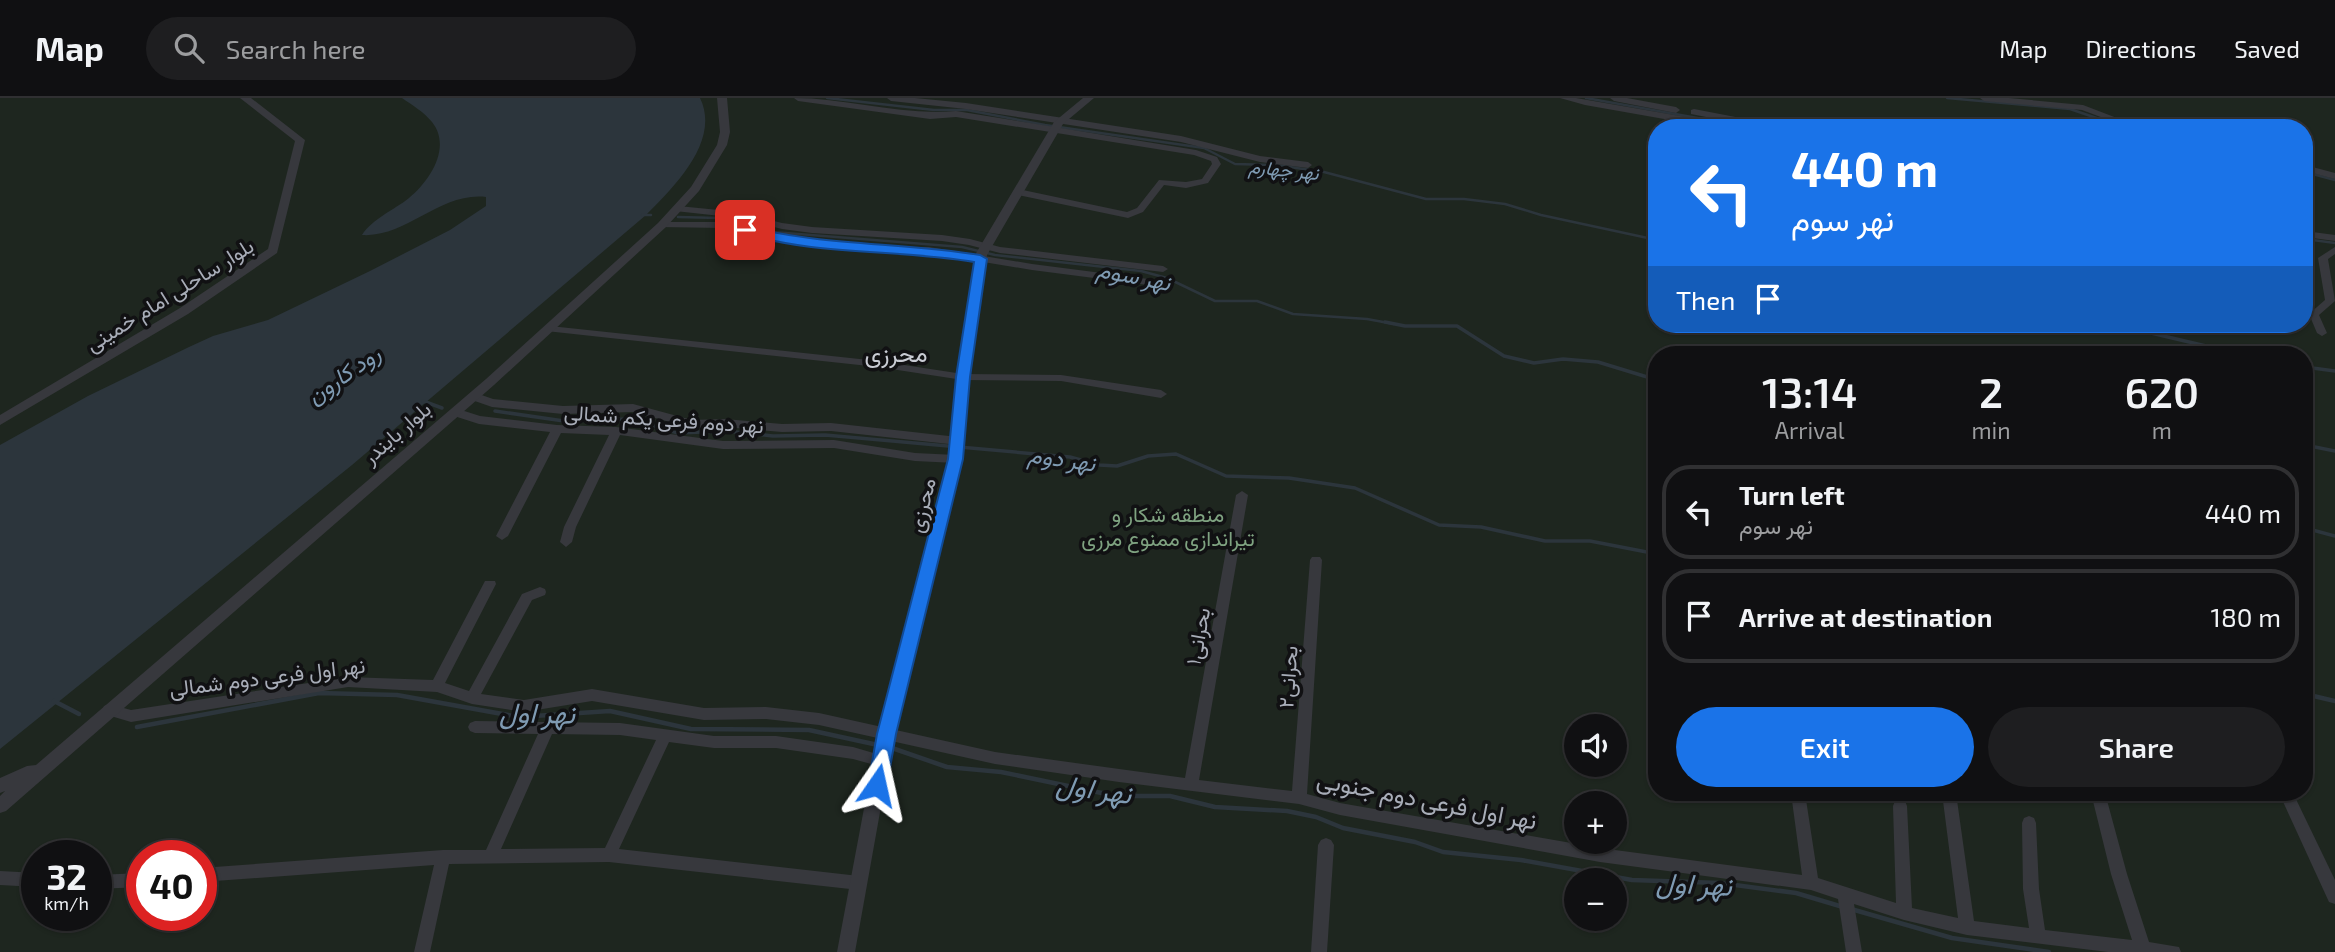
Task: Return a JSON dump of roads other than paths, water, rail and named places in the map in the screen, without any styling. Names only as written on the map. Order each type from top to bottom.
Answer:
[{"type":"street","name":"بلوار ساحلی امام خمینی","points":[[0,421],[184,311],[273,251],[300,140],[244,98]]},
{"type":"street","name":"بلوار بایندر","points":[[0,806],[550,329],[662,225],[695,189],[722,145],[725,132],[722,98]]},
{"type":"street","points":[[798,98],[930,116],[956,114],[1181,139],[1260,159],[1308,165]]},
{"type":"street","points":[[891,98],[966,106],[1196,153],[1214,159],[1217,164],[1205,181],[1185,185],[1162,182],[1140,210],[1128,215],[1018,192]]},
{"type":"street","name":"محرزی","points":[[846,952],[884,747],[957,450],[963,377],[983,252],[1056,126],[1089,98]]},
{"type":"street","points":[[1563,98],[1629,112],[1686,119]]},
{"type":"street","points":[[1614,98],[1728,119]]},
{"type":"street","points":[[1984,98],[2083,108],[2114,119]]},
{"type":"street","points":[[2313,170],[2335,176]]},
{"type":"street","points":[[678,208],[738,215],[812,230],[942,238],[983,252],[1157,283]]},
{"type":"street","points":[[662,225],[725,225],[766,237],[897,250],[1012,251],[1163,269]]},
{"type":"street","points":[[2313,235],[2335,239]]},
{"type":"street","points":[[2322,333],[2314,314],[2330,301],[2323,258],[2335,250]]},
{"type":"street","points":[[550,329],[878,364],[963,377],[1061,378],[1161,394]]},
{"type":"street","points":[[473,396],[492,402],[563,410],[633,408],[692,424],[725,422],[782,428],[831,426],[957,450]]},
{"type":"street","name":"نهر دوم فرعی یکم شمالی","points":[[455,412],[479,420],[557,429],[616,431],[723,445],[834,444],[915,457],[957,450]]},
{"type":"street","points":[[502,536],[557,429]]},
{"type":"street","points":[[566,542],[570,527],[616,431]]},
{"type":"street","name":"بحرانی۱","points":[[1191,785],[1242,495]]},
{"type":"street","name":"بحرانی۲","points":[[1299,798],[1316,560]]},
{"type":"street","points":[[437,686],[490,584]]},
{"type":"street","points":[[472,698],[527,597],[540,592]]},
{"type":"street","name":"نهر اول فرعی دوم شمالی","points":[[109,710],[131,716],[348,682],[437,686],[472,698],[524,706],[592,695],[704,714],[766,713],[819,719],[884,747]]},
{"type":"street","points":[[475,727],[621,729],[714,742],[776,742],[853,753],[884,747]]},
{"type":"street","points":[[490,857],[548,728]]},
{"type":"street","points":[[609,855],[665,736]]},
{"type":"street","name":"نهر اول فرعی دوم جنوبی","points":[[884,747],[995,758],[1299,798],[1340,809],[1600,855],[1811,883],[1845,898],[1967,928],[2039,934]]},
{"type":"street","name":"بلوار بایندر","points":[[0,786],[44,766]]},
{"type":"street","points":[[1799,801],[1811,883]]},
{"type":"street","points":[[1950,801],[1967,928]]},
{"type":"street","points":[[2100,801],[2143,949]]},
{"type":"street","points":[[2290,801],[2335,898]]},
{"type":"street","points":[[1900,806],[1903,913]]},
{"type":"street","points":[[2029,823],[2031,889],[2039,934],[2173,952]]},
{"type":"street","points":[[1319,952],[1326,845]]},
{"type":"street","points":[[217,874],[443,858],[609,855],[859,883]]},
{"type":"street","points":[[422,952],[443,858]]},
{"type":"street","points":[[0,878],[21,879]]},
{"type":"street","points":[[1845,898],[1854,952]]},
{"type":"water","name":"رود کارون","points":[[402,98],[700,98],[705,114],[704,130],[700,147],[681,177],[646,215],[352,465],[0,749],[0,445],[88,396],[189,347],[213,336],[268,320],[370,271],[450,230],[486,206],[486,197],[469,197],[453,201],[394,230],[362,235],[377,219],[417,191],[431,173],[439,153],[438,132],[432,122]]},
{"type":"waterway","name":"نهر چهارم","points":[[827,98],[934,110],[967,110],[1045,125],[1204,148],[1235,164],[1276,165],[1324,172],[1426,199],[1464,199],[1505,204],[1541,215],[1648,238]]},
{"type":"waterway","points":[[1586,98],[1703,119]]},
{"type":"waterway","points":[[1947,98],[2070,109],[2099,119]]},
{"type":"waterway","points":[[2313,174],[2335,180]]},
{"type":"waterway","points":[[642,215],[651,215]]},
{"type":"waterway","name":"نهر سوم","points":[[678,217],[719,218],[773,232],[962,247],[995,255],[1141,271],[1167,278],[1215,301],[1257,301],[1293,314],[1367,319],[1394,324]]},
{"type":"waterway","points":[[2313,240],[2335,243]]},
{"type":"waterway","name":"نهر سوم","points":[[1385,322],[1405,326],[1457,326],[1504,356],[1534,363],[1563,359],[1598,362],[1648,377]]},
{"type":"waterway","name":"نهر چهارم","points":[[2151,333],[2206,346]]},
{"type":"waterway","name":"نهر چهارم","points":[[2313,368],[2335,371]]},
{"type":"waterway","points":[[423,401],[442,408]]},
{"type":"waterway","name":"نهر دوم","points":[[495,411],[564,421],[630,419],[678,433],[726,431],[773,436],[825,435],[1070,457],[1099,465],[1117,466],[1148,456],[1176,454],[1226,476],[1289,478],[1355,488],[1439,525],[1481,527],[1545,541],[1590,541],[1648,552]]},
{"type":"waterway","points":[[2313,447],[2335,451]]},
{"type":"waterway","name":"نهر سوم","points":[[2313,530],[2335,536]]},
{"type":"waterway","name":"نهر اول","points":[[137,727],[319,693],[397,695],[519,717],[610,711],[691,729],[809,730],[878,745]]},
{"type":"waterway","name":"نهر دوم","points":[[2313,696],[2335,701]]},
{"type":"waterway","points":[[54,701],[79,714]]},
{"type":"waterway","name":"نهر اول","points":[[889,747],[947,767],[1001,772],[1116,796],[1170,796],[1215,807],[1287,811],[1316,817],[1343,828],[1415,842],[1443,852],[1521,860],[1632,880],[1720,883],[1796,893],[1843,907]]},
{"type":"waterway","name":"نهر اول","points":[[1851,909],[1952,938],[2049,952]]},
{"type":"district","name":"محرزی","points":[[896,352]]},
{"type":"park label","name":"منطقه شکار و تیراندازی ممنوع مرزی","points":[[1168,525]]}]
